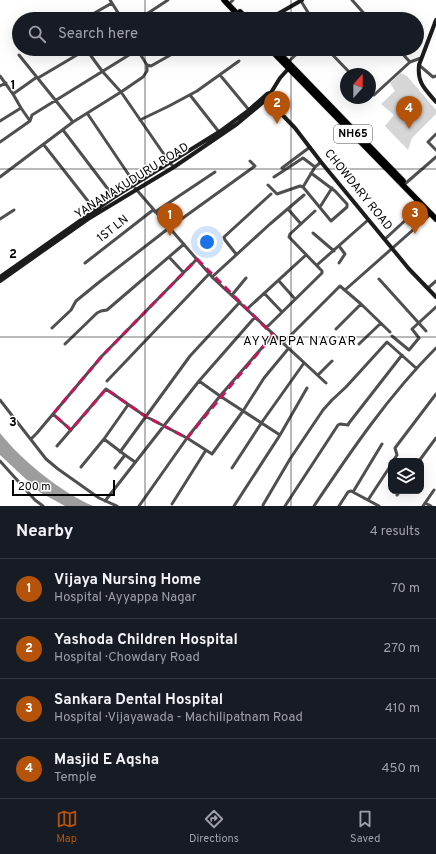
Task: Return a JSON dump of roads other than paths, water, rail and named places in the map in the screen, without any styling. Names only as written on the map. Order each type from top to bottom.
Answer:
[{"type":"highway","points":[[224,0],[234,11]]},
{"type":"highway","points":[[231,1],[241,12]]},
{"type":"highway","name":"NH65","points":[[278,56],[422,204],[434,214]]},
{"type":"highway","name":"NH65","points":[[281,56],[288,65]]},
{"type":"highway","name":"NH65","points":[[374,154],[406,183],[434,214],[436,219]]},
{"type":"street","points":[[149,12],[168,0]]},
{"type":"street","points":[[281,12],[302,0],[308,12]]},
{"type":"street","points":[[352,0],[363,12]]},
{"type":"street","points":[[94,12],[111,1],[118,12]]},
{"type":"street","points":[[424,53],[436,20]]},
{"type":"street","points":[[21,56],[73,122]]},
{"type":"street","points":[[13,94],[74,56]]},
{"type":"street","points":[[91,56],[121,92],[174,167]]},
{"type":"street","points":[[0,142],[30,121],[32,114],[126,56]]},
{"type":"street","points":[[0,176],[44,145],[73,122],[121,92],[143,76],[147,71],[147,65],[141,56]]},
{"type":"street","points":[[147,65],[152,66],[169,56]]},
{"type":"street","points":[[288,65],[296,56]]},
{"type":"street","points":[[334,56],[345,68]]},
{"type":"street","points":[[404,56],[410,62]]},
{"type":"street","points":[[376,93],[410,62],[422,58]]},
{"type":"street","points":[[422,58],[419,65],[419,80],[436,102]]},
{"type":"street","points":[[140,120],[190,95],[239,61]]},
{"type":"street","name":"YANAMAKUDURU ROAD","points":[[0,281],[88,219],[174,167],[237,124],[266,98],[288,65]]},
{"type":"street","points":[[419,65],[434,77],[436,76]]},
{"type":"street","points":[[220,75],[249,110]]},
{"type":"street","points":[[0,76],[30,121]]},
{"type":"street","points":[[0,86],[6,83]]},
{"type":"street","points":[[190,95],[219,132]]},
{"type":"street","name":"YANAMAKUDURU ROAD","points":[[0,277],[114,197],[219,132],[266,98]]},
{"type":"street","name":"CHOWDARY ROAD","points":[[266,98],[295,128],[368,220],[409,269],[436,297]]},
{"type":"street","points":[[0,121],[21,108]]},
{"type":"street","points":[[87,114],[136,190],[169,228],[211,275],[282,344],[326,383]]},
{"type":"street","points":[[63,130],[114,197]]},
{"type":"street","points":[[436,134],[428,141],[435,146],[436,150]]},
{"type":"street","points":[[44,145],[95,210]]},
{"type":"street","points":[[282,168],[310,147]]},
{"type":"street","points":[[406,183],[436,157]]},
{"type":"street","points":[[274,177],[303,158],[315,167]]},
{"type":"street","points":[[52,328],[71,310],[76,302],[169,228],[255,166],[250,161]]},
{"type":"street","points":[[268,185],[277,194],[303,186],[315,167],[321,162]]},
{"type":"street","name":"1ST LN","points":[[85,263],[154,211],[215,172]]},
{"type":"street","points":[[303,186],[330,221],[346,208],[347,204],[332,188],[311,173]]},
{"type":"street","points":[[335,191],[341,186]]},
{"type":"street","points":[[320,207],[332,188]]},
{"type":"street","points":[[236,254],[224,237],[271,194]]},
{"type":"street","points":[[107,381],[211,275],[304,195]]},
{"type":"street","points":[[385,239],[422,204]]},
{"type":"street","points":[[288,209],[301,224]]},
{"type":"street","points":[[0,219],[14,210]]},
{"type":"street","points":[[266,328],[322,273],[317,265],[289,237],[290,234],[315,211]]},
{"type":"street","points":[[345,290],[392,248],[434,214]]},
{"type":"street","points":[[317,265],[368,220]]},
{"type":"street","points":[[313,233],[334,251]]},
{"type":"street","points":[[65,344],[97,313],[108,310],[184,244]]},
{"type":"street","points":[[339,246],[345,254],[339,263]]},
{"type":"street","points":[[247,309],[306,255]]},
{"type":"street","points":[[169,257],[184,272]]},
{"type":"street","points":[[31,439],[102,356],[197,259]]},
{"type":"street","points":[[232,295],[246,278]]},
{"type":"street","points":[[378,279],[426,331]]},
{"type":"street","points":[[279,281],[295,299]]},
{"type":"street","points":[[428,288],[436,281]]},
{"type":"street","points":[[282,344],[337,287],[341,287],[345,290],[409,350],[419,339],[412,329],[436,307]]},
{"type":"street","points":[[264,293],[282,312]]},
{"type":"street","points":[[120,452],[190,356],[240,302]]},
{"type":"street","points":[[336,329],[361,304]]},
{"type":"street","points":[[104,501],[199,381],[255,317]]},
{"type":"street","points":[[360,344],[381,323]]},
{"type":"street","points":[[139,506],[187,438],[220,396],[273,335]]},
{"type":"street","points":[[263,505],[290,460],[323,410],[387,342],[416,368]]},
{"type":"street","points":[[314,506],[363,435],[416,368],[436,348]]},
{"type":"street","points":[[58,446],[106,389],[145,416],[187,438],[212,454],[243,411],[264,378],[288,349]]},
{"type":"street","points":[[285,506],[338,425],[349,423],[402,355]]},
{"type":"street","points":[[318,375],[332,361]]},
{"type":"street","points":[[232,468],[262,422],[304,363]]},
{"type":"street","points":[[199,381],[280,435]]},
{"type":"street","points":[[234,506],[280,435],[307,388]]},
{"type":"street","points":[[395,458],[397,455],[395,448],[436,394]]},
{"type":"street","points":[[0,400],[46,459],[58,470],[104,501],[117,506]]},
{"type":"street","points":[[81,467],[104,439],[128,405]]},
{"type":"street","points":[[53,414],[71,430]]},
{"type":"street","points":[[421,458],[436,438]]},
{"type":"street","points":[[104,439],[135,462]]},
{"type":"street","points":[[353,492],[382,444]]},
{"type":"street","points":[[172,504],[206,450]]},
{"type":"street","points":[[115,468],[125,456]]},
{"type":"street","points":[[0,460],[35,500],[43,506]]},
{"type":"street","points":[[368,500],[388,469]]},
{"type":"street","points":[[423,506],[434,490]]},
{"type":"street","points":[[339,506],[348,492],[351,491],[376,506]]},
{"type":"street","points":[[425,503],[431,506]]},
{"type":"place","name":"Yashoda Children Hospital","points":[[277,124]]},
{"type":"place","name":"Masjid E Aqsha","points":[[409,129]]},
{"type":"place","name":"Sankara Dental Hospital","points":[[415,234]]},
{"type":"place","name":"Vijaya Nursing Home","points":[[170,236]]},
{"type":"district","name":"AYYAPPA NAGAR","points":[[300,342]]}]
